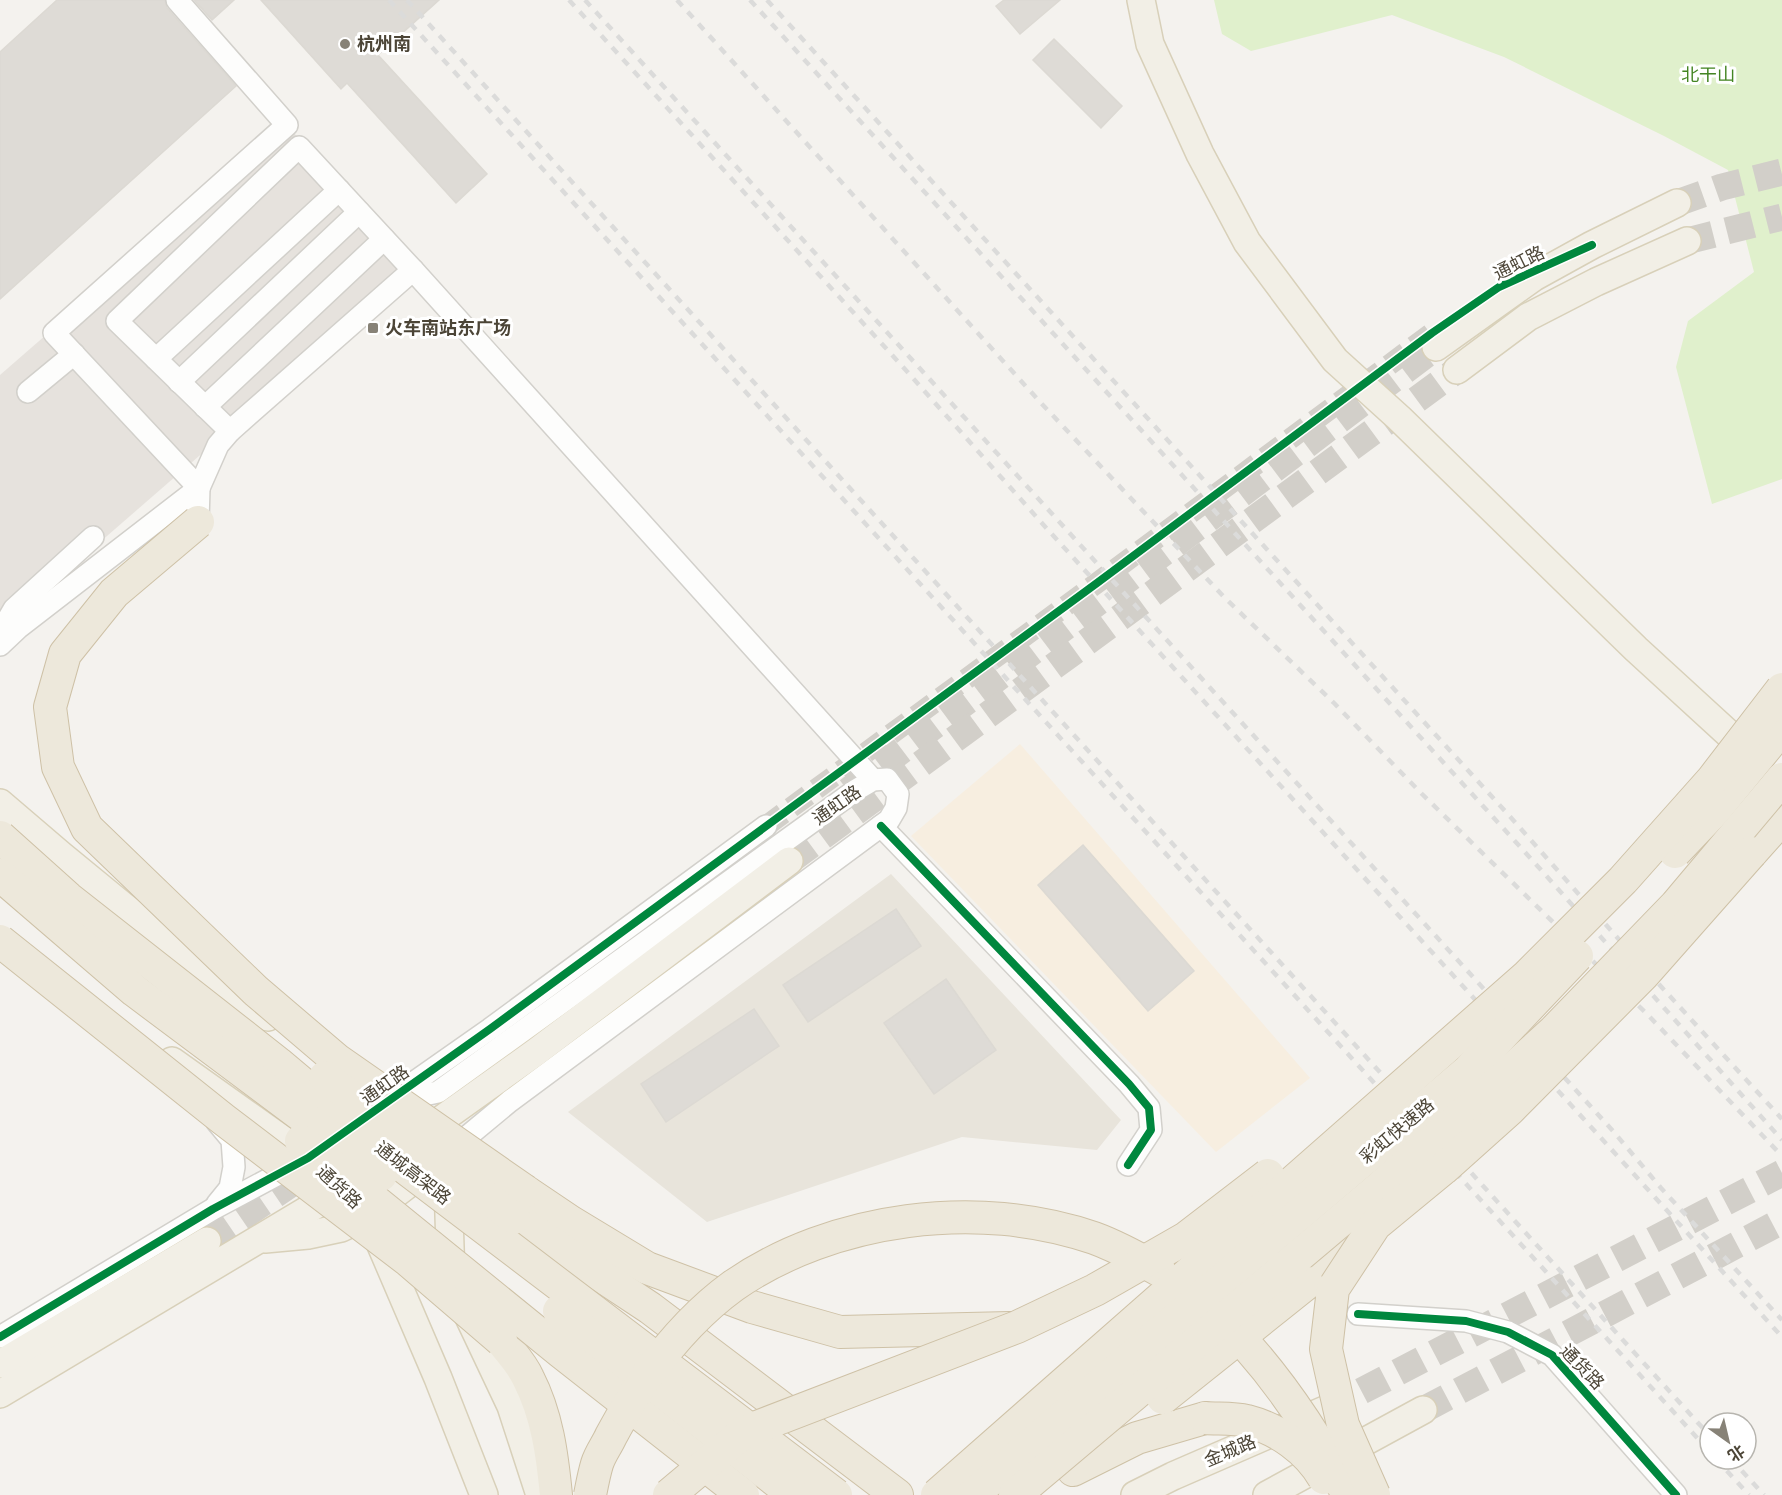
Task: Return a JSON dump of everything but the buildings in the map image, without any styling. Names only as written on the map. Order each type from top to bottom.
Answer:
[{"type":"highway","points":[[198,522],[114,593],[65,654],[50,707],[58,767],[87,828],[256,991],[337,1060],[571,1222],[647,1268],[752,1307],[840,1332],[1017,1328]]},
{"type":"highway","points":[[937,1495],[1527,976],[1631,872],[1712,780],[1782,689]]},
{"type":"highway","name":"彩虹快速路","points":[[973,1495],[1161,1331],[1467,1071],[1715,810],[1782,728]]},
{"type":"highway","name":"彩虹快速路","points":[[1015,1495],[1480,1100],[1554,1031],[1676,904],[1782,781]]},
{"type":"highway","points":[[1043,1495],[1307,1283],[1443,1169],[1510,1109],[1644,974],[1782,818]]},
{"type":"highway","name":"通城高架路","points":[[0,837],[68,898],[278,1063],[380,1148],[836,1495]]},
{"type":"highway","name":"通城高架路","points":[[0,875],[135,991],[473,1245],[794,1495]]},
{"type":"highway","points":[[68,898],[131,934],[514,1218],[650,1308],[897,1495]]},
{"type":"highway","points":[[0,902],[140,1021],[265,1113],[561,1352],[743,1495]]},
{"type":"highway","points":[[0,941],[223,1119],[409,1261],[501,1340],[528,1376],[540,1406],[552,1450],[556,1495]]},
{"type":"highway","points":[[669,1495],[744,1432],[1017,1328],[1095,1290],[1186,1238],[1249,1191],[1434,1031],[1527,976]]},
{"type":"highway","points":[[466,1182],[571,1222]]},
{"type":"highway","points":[[590,1495],[597,1463],[632,1397],[670,1343],[732,1287],[777,1260],[831,1239],[876,1226],[929,1219],[977,1218],[1054,1227],[1094,1238],[1132,1255],[1191,1291],[1229,1325],[1272,1375],[1315,1414],[1348,1495]]},
{"type":"highway","points":[[1374,1495],[1343,1425],[1326,1349],[1333,1289],[1375,1225]]},
{"type":"highway","points":[[1073,1470],[1137,1438],[1205,1418],[1246,1421],[1285,1437],[1316,1465],[1334,1495]]},
{"type":"main road","points":[[1142,0],[1150,44],[1200,154],[1247,242],[1335,360],[1399,418],[1636,649],[1782,781]]},
{"type":"main road","name":"通虹路","points":[[1434,340],[1534,277],[1677,203]]},
{"type":"main road","points":[[1457,370],[1528,317],[1596,282],[1687,241]]},
{"type":"main road","points":[[1742,746],[1782,703]]},
{"type":"main road","points":[[0,803],[204,971],[385,1103],[443,1139],[450,1278],[511,1406],[540,1495]]},
{"type":"main road","name":"通虹路","points":[[0,1394],[343,1189],[443,1139],[536,1052],[789,861]]},
{"type":"main road","name":"通货路","points":[[0,928],[98,1007],[308,1158],[357,1200],[368,1215],[443,1139]]},
{"type":"main road","points":[[258,1240],[308,1235],[341,1228],[368,1215],[438,1378],[484,1495]]},
{"type":"main road","points":[[0,1364],[207,1241]]},
{"type":"main road","points":[[1267,1495],[1423,1410]]},
{"type":"main road","name":"金城路","points":[[1135,1495],[1315,1414]]},
{"type":"street","points":[[177,0],[287,125],[54,333],[199,488]]},
{"type":"street","points":[[230,431],[117,321],[299,147],[413,270],[873,780]]},
{"type":"street","points":[[156,359],[339,190]]},
{"type":"street","points":[[179,382],[359,212]]},
{"type":"street","points":[[205,406],[384,239]]},
{"type":"street","points":[[198,522],[199,488],[218,445],[230,431],[413,270]]},
{"type":"street","points":[[28,392],[74,354]]},
{"type":"street","points":[[0,645],[18,628],[199,488]]},
{"type":"street","points":[[0,633],[14,609],[93,537]]},
{"type":"street","name":"通虹路","points":[[385,1103],[438,1092],[856,790],[873,780],[887,779],[898,794],[896,808],[889,820],[510,1101],[443,1139]]},
{"type":"street","name":"通虹路","points":[[0,1337],[213,1209],[308,1158],[490,1029],[766,825]]},
{"type":"street","points":[[881,826],[1130,1084],[1149,1108],[1151,1130],[1128,1165]]},
{"type":"street","points":[[160,1052],[232,1140],[234,1167],[230,1188],[213,1209]]},
{"type":"street","points":[[443,1139],[510,1101]]},
{"type":"street","name":"通货路","points":[[1358,1314],[1466,1321],[1508,1332],[1552,1355],[1676,1495]]},
{"type":"shaded area","points":[[287,125],[413,270],[0,629],[0,375]]},
{"type":"shaded area","points":[[1020,744],[1310,1078],[1216,1152],[911,836]]},
{"type":"shaded area","points":[[891,874],[1121,1120],[1097,1150],[962,1137],[707,1222],[568,1112]]},
{"type":"green space","name":"北干山","points":[[1214,0],[1782,0],[1782,479],[1712,504],[1676,367],[1688,321],[1754,272],[1728,170],[1504,57],[1392,15],[1251,51],[1222,34]]},
{"type":"tunnel","points":[[1677,203],[1722,187],[1782,172]]},
{"type":"tunnel","points":[[1687,241],[1782,217]]},
{"type":"tunnel","points":[[766,826],[1432,333]]},
{"type":"tunnel","points":[[848,791],[1436,347]]},
{"type":"tunnel","points":[[789,861],[1457,370]]},
{"type":"tunnel","points":[[207,1241],[317,1166]]},
{"type":"tunnel","points":[[1325,1410],[1782,1173]]},
{"type":"tunnel","points":[[1423,1410],[1782,1221]]},
{"type":"railway","points":[[389,0],[1698,1439]]},
{"type":"railway","points":[[407,0],[1698,1423]]},
{"type":"railway","points":[[569,0],[1782,1337]]},
{"type":"railway","points":[[585,0],[1782,1320]]},
{"type":"railway","points":[[677,0],[1041,403],[1225,598],[1647,1014],[1782,1156]]},
{"type":"railway","points":[[750,0],[1533,861],[1782,1140]]},
{"type":"railway","points":[[767,0],[1782,1119]]},
{"type":"railway","points":[[1727,1471],[1749,1495]]},
{"type":"railway","points":[[1742,1471],[1764,1495]]},
{"type":"cycle path","points":[[0,1337],[213,1209],[308,1158],[490,1029],[1097,583],[1432,333],[1499,287],[1592,245]]},
{"type":"cycle path","points":[[881,826],[1129,1084],[1149,1108],[1151,1130],[1128,1165]]},
{"type":"cycle path","points":[[1358,1314],[1466,1321],[1508,1332],[1552,1355],[1676,1495]]},
{"type":"place","name":"杭州南","points":[[345,44]]},
{"type":"place","name":"火车南站东广场","points":[[373,328]]}]
